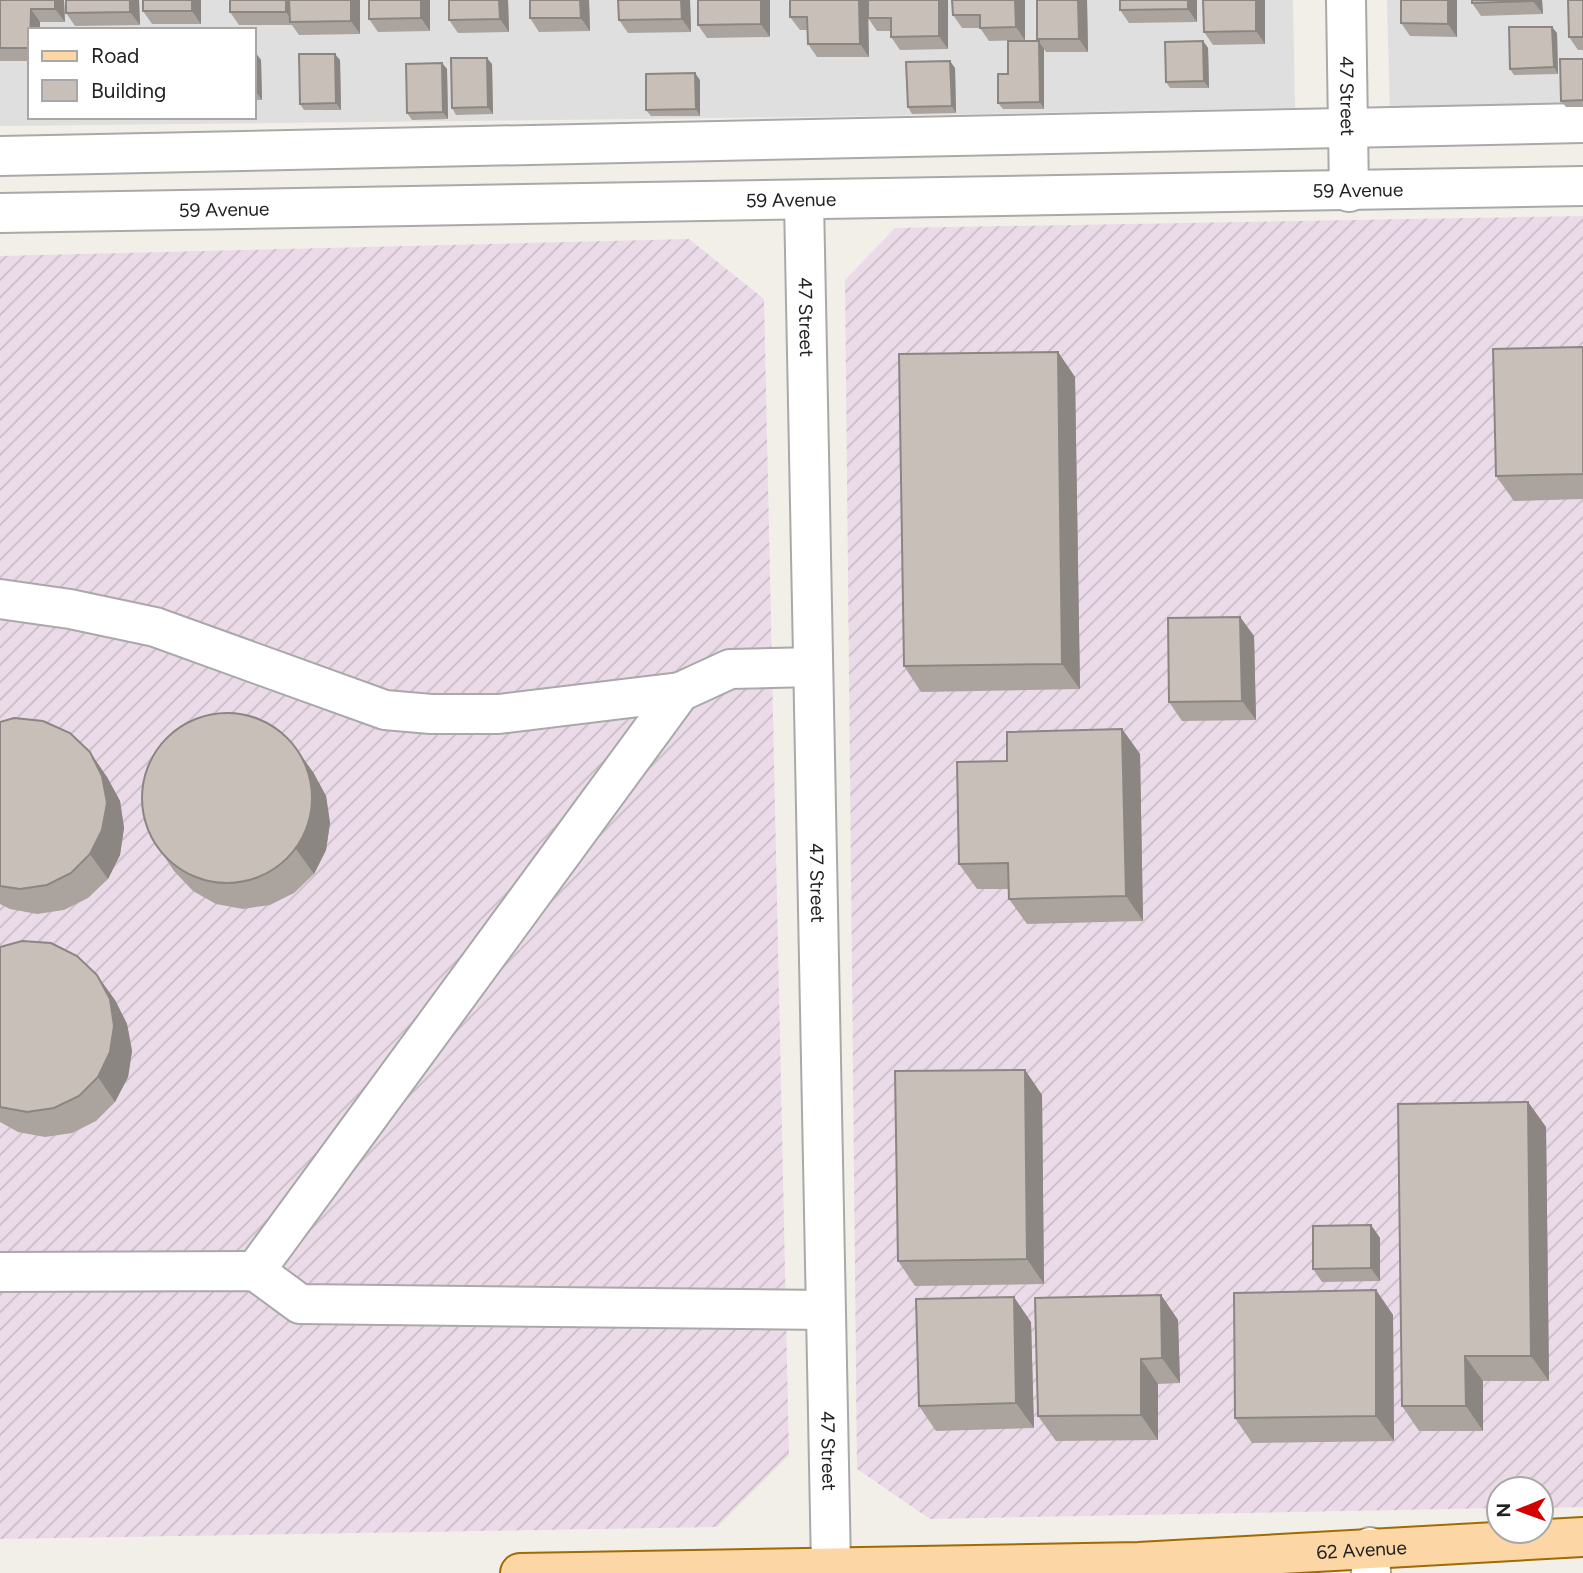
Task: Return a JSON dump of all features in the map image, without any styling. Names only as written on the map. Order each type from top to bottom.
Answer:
[{"type":"main road","name":"62 Avenue","points":[[520,1573],[1370,1560],[1583,1538]]},
{"type":"main road","name":"62 Avenue","points":[[1139,1562],[1258,1573]]},
{"type":"street","name":"47 Street","points":[[1346,0],[1349,192]]},
{"type":"street","points":[[0,156],[1583,123]]},
{"type":"street","name":"59 Avenue","points":[[0,213],[1583,186]]},
{"type":"street","name":"47 Street","points":[[804,201],[825,1310],[815,1568]]},
{"type":"street","points":[[0,599],[70,608],[155,627],[385,710],[431,714],[499,714],[680,692],[730,669],[813,667]]},
{"type":"street","points":[[255,1271],[680,692]]},
{"type":"street","points":[[0,1272],[255,1271],[300,1304],[825,1310]]},
{"type":"shaded area","points":[[0,0],[1293,0],[1295,108],[818,117],[0,126]]},
{"type":"shaded area","points":[[1387,0],[1583,0],[1583,113],[1390,115]]},
{"type":"shaded area","points":[[1583,216],[1583,1507],[1555,1508],[1555,1475],[1485,1475],[1485,1508],[930,1519],[857,1469],[845,280],[895,228]]},
{"type":"shaded area","points":[[689,239],[764,299],[789,1455],[717,1527],[0,1539],[0,256]]},
{"type":"building","points":[[0,0],[55,0],[55,9],[31,9],[28,48],[0,48]]},
{"type":"building","points":[[66,0],[130,0],[130,12],[66,13]]},
{"type":"building","points":[[143,0],[192,0],[192,11],[143,11]]},
{"type":"building","points":[[230,0],[286,0],[286,12],[230,12]]},
{"type":"building","points":[[289,0],[351,0],[351,21],[290,22]]},
{"type":"building","points":[[369,0],[421,0],[421,18],[369,19]]},
{"type":"building","points":[[449,0],[499,0],[500,19],[449,20]]},
{"type":"building","points":[[530,0],[580,0],[581,18],[530,18]]},
{"type":"building","points":[[618,0],[681,0],[682,19],[619,20]]},
{"type":"building","points":[[698,0],[761,0],[761,24],[698,25]]},
{"type":"building","points":[[790,0],[859,0],[860,44],[808,44],[807,17],[790,17]]},
{"type":"building","points":[[868,0],[939,0],[939,36],[891,37],[891,18],[868,18]]},
{"type":"building","points":[[952,0],[1015,0],[1016,27],[980,28],[980,15],[953,15]]},
{"type":"building","points":[[1037,0],[1078,0],[1079,39],[1037,39]]},
{"type":"building","points":[[1120,0],[1188,0],[1188,9],[1120,10]]},
{"type":"building","points":[[1203,0],[1256,0],[1256,31],[1204,32]]},
{"type":"building","points":[[1401,0],[1448,0],[1448,24],[1401,23]]},
{"type":"building","points":[[1472,0],[1533,0],[1533,1],[1472,3]]},
{"type":"building","points":[[1568,0],[1583,0],[1583,37],[1569,37]]},
{"type":"building","points":[[1509,27],[1552,27],[1554,67],[1510,69]]},
{"type":"building","points":[[1008,41],[1039,41],[1040,102],[998,103],[998,74],[1008,74]]},
{"type":"building","points":[[1203,41],[1204,81],[1166,82],[1165,42]]},
{"type":"building","points":[[299,54],[335,54],[336,103],[300,104]]},
{"type":"building","points":[[451,58],[487,58],[488,107],[452,108]]},
{"type":"building","points":[[1560,59],[1583,59],[1583,100],[1561,101]]},
{"type":"building","points":[[950,61],[952,106],[908,107],[906,62]]},
{"type":"building","points":[[442,63],[443,112],[407,113],[406,64]]},
{"type":"building","points":[[695,73],[696,109],[646,110],[646,74]]},
{"type":"building","points":[[1583,347],[1583,474],[1496,476],[1493,349]]},
{"type":"building","points":[[1058,352],[1062,664],[904,666],[899,354]]},
{"type":"building","points":[[1240,617],[1242,701],[1169,702],[1168,618]]},
{"type":"building","points":[[227,713],[259,720],[274,727],[287,738],[298,751],[305,766],[312,798],[305,830],[298,845],[287,858],[274,869],[259,876],[227,883],[195,876],[180,869],[167,858],[156,845],[149,830],[142,798],[149,766],[156,751],[167,738],[180,727],[195,720]]},
{"type":"building","points":[[14,718],[43,721],[70,733],[90,752],[102,776],[107,803],[102,830],[90,854],[71,873],[47,885],[20,889],[0,886],[0,722]]},
{"type":"building","points":[[1122,729],[1126,896],[1009,899],[1008,863],[959,864],[957,762],[1007,761],[1007,732]]},
{"type":"building","points":[[22,941],[51,943],[77,956],[97,975],[110,999],[114,1026],[110,1052],[98,1077],[79,1096],[54,1108],[27,1112],[0,1107],[0,947]]},
{"type":"building","points":[[1025,1070],[1027,1259],[898,1261],[895,1071]]},
{"type":"building","points":[[1528,1102],[1531,1356],[1465,1356],[1466,1406],[1402,1406],[1398,1104]]},
{"type":"building","points":[[1371,1225],[1371,1268],[1313,1269],[1313,1226]]},
{"type":"building","points":[[1376,1290],[1376,1416],[1235,1418],[1234,1293]]},
{"type":"building","points":[[1161,1295],[1162,1358],[1141,1359],[1141,1415],[1038,1416],[1035,1298]]},
{"type":"building","points":[[1014,1297],[1016,1403],[919,1406],[916,1299]]}]
